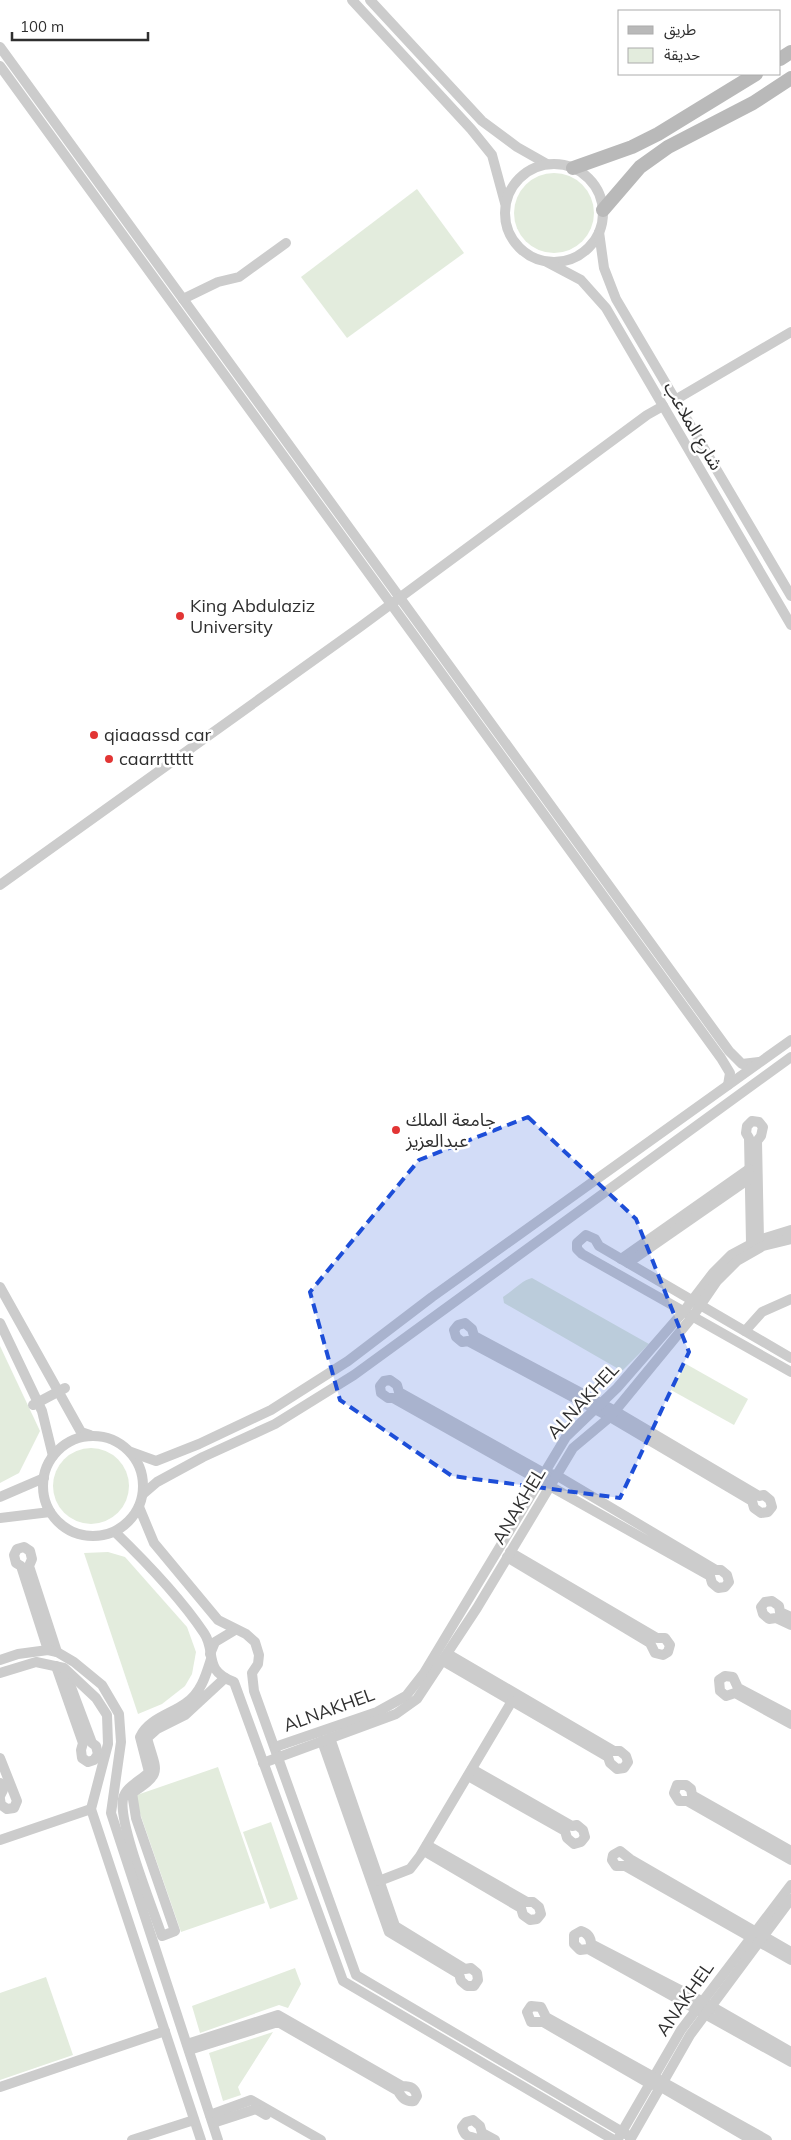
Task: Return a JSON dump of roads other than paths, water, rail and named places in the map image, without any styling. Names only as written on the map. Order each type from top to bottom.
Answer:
[{"type":"street","points":[[352,0],[472,129],[492,155],[505,202],[505,219],[509,234],[518,248],[532,257],[547,262],[563,262],[578,256],[591,246],[599,232],[603,210],[594,184],[573,168]]},
{"type":"street","points":[[370,0],[482,120],[517,147],[547,164],[573,168],[632,147],[652,137],[754,75]]},
{"type":"street","points":[[0,47],[183,299],[721,1058],[730,1073],[728,1085]]},
{"type":"street","points":[[0,66],[729,1051],[742,1064],[759,1062]]},
{"type":"street","points":[[603,210],[640,167],[661,152],[753,102],[791,78]]},
{"type":"street","points":[[505,202],[511,188],[520,176],[532,168],[547,164]]},
{"type":"street","points":[[107,212],[114,204]]},
{"type":"street","name":"شارع الملاعب","points":[[599,232],[604,268],[616,299],[791,596]]},
{"type":"street","points":[[183,299],[218,282],[239,277],[286,243]]},
{"type":"street","name":"شارع الملاعب","points":[[547,262],[581,280],[606,308],[791,625]]},
{"type":"street","points":[[676,400],[791,332]]},
{"type":"street","points":[[0,885],[647,415],[663,406]]},
{"type":"street","points":[[0,1287],[61,1390],[81,1432],[112,1439],[131,1452],[156,1461],[199,1444],[271,1410],[348,1361],[432,1297],[791,1040]]},
{"type":"street","points":[[143,1494],[157,1482],[203,1457],[275,1424],[354,1375],[791,1057]]},
{"type":"street","points":[[752,1121],[759,1122],[763,1127],[762,1136],[757,1141],[755,1241],[749,1174],[749,1138],[746,1133],[747,1126],[752,1121]]},
{"type":"street","points":[[624,1261],[749,1174]]},
{"type":"street","name":"ALNAKHEL","points":[[276,1752],[377,1712],[406,1696],[424,1673],[462,1612],[566,1438],[599,1408],[688,1314],[713,1273],[731,1255],[755,1241],[791,1230]]},
{"type":"street","points":[[791,1358],[599,1246],[595,1239],[586,1235],[576,1243],[577,1250],[582,1254],[791,1372]]},
{"type":"street","points":[[696,1302],[737,1261],[763,1246],[791,1239]]},
{"type":"street","points":[[745,1331],[762,1312],[791,1298]]},
{"type":"street","name":"ANAKHEL","points":[[263,1763],[276,1752],[326,1740],[396,1714],[417,1699],[446,1658],[573,1448],[612,1414],[688,1314]]},
{"type":"street","points":[[0,1323],[36,1404],[53,1456]]},
{"type":"street","points":[[599,1408],[474,1336],[472,1329],[465,1323],[458,1325],[454,1330],[456,1337],[462,1342],[468,1341],[599,1408],[612,1414],[759,1496],[764,1495],[770,1500],[772,1507],[768,1512],[761,1513],[754,1508],[752,1501],[612,1414]]},
{"type":"street","points":[[556,1475],[542,1477],[393,1398],[388,1398],[381,1393],[380,1386],[384,1381],[390,1380],[397,1386],[399,1392],[542,1477],[550,1484],[710,1576],[712,1582],[718,1588],[725,1587],[729,1582],[728,1575],[721,1570],[716,1570],[556,1475]]},
{"type":"street","points":[[36,1404],[61,1390]]},
{"type":"street","points":[[90,1435],[76,1438],[63,1445],[53,1456],[44,1478],[43,1490],[50,1512],[68,1529],[79,1534],[91,1536],[115,1532],[130,1522],[139,1507],[143,1494],[142,1472],[131,1452]]},
{"type":"street","points":[[0,1497],[44,1478]]},
{"type":"street","points":[[115,1532],[144,1559],[206,1635],[210,1657],[220,1675],[230,1680],[244,1680],[252,1673],[258,1664],[259,1655],[254,1642],[246,1634],[218,1620],[154,1543],[139,1507]]},
{"type":"street","points":[[0,1518],[50,1512]]},
{"type":"street","points":[[24,1547],[30,1551],[32,1559],[29,1566],[53,1651],[20,1566],[16,1563],[14,1555],[17,1549],[24,1547]]},
{"type":"street","points":[[509,1554],[657,1638],[665,1638],[670,1645],[668,1652],[663,1655],[655,1654],[650,1643],[509,1554]]},
{"type":"street","points":[[791,1617],[780,1612],[779,1606],[772,1601],[765,1602],[761,1607],[763,1614],[769,1619],[776,1618],[791,1625]]},
{"type":"street","points":[[230,1680],[185,1715],[157,1729],[147,1738],[156,1767],[155,1775],[153,1779],[132,1793],[136,1818],[175,1930],[162,1936],[126,1831],[122,1799],[128,1789],[140,1782],[150,1772],[140,1737],[144,1728],[188,1702],[203,1684],[215,1642],[235,1630]]},
{"type":"street","points":[[0,1660],[18,1654],[53,1651],[74,1662],[102,1685],[119,1714],[121,1742],[111,1813],[214,2127]]},
{"type":"street","points":[[446,1658],[614,1751],[620,1750],[626,1756],[628,1762],[624,1768],[617,1769],[610,1763],[608,1756],[512,1701],[446,1658]]},
{"type":"street","points":[[0,1672],[36,1662],[60,1667],[96,1698],[107,1715],[108,1744],[91,1809],[201,2140]]},
{"type":"street","points":[[60,1667],[92,1743],[96,1746],[98,1754],[94,1760],[88,1762],[82,1758],[80,1750],[83,1743],[60,1667]]},
{"type":"street","points":[[252,1673],[254,1691],[356,1975],[618,2137]]},
{"type":"street","points":[[791,1716],[738,1688],[733,1677],[725,1676],[719,1680],[720,1691],[726,1696],[735,1693],[791,1724]]},
{"type":"street","points":[[230,1680],[243,1706],[343,1981],[618,2137],[630,2139],[704,2008],[758,1937],[791,1899]]},
{"type":"street","points":[[380,1881],[410,1869],[426,1848],[512,1701]]},
{"type":"street","points":[[326,1740],[380,1881],[395,1926],[465,1969],[470,1968],[477,1973],[478,1980],[474,1986],[468,1986],[461,1981],[459,1974],[390,1932],[326,1740]]},
{"type":"street","points":[[0,1758],[17,1801],[14,1808],[7,1809],[1,1805],[0,1797],[3,1790],[0,1783]]},
{"type":"street","points":[[470,1772],[572,1826],[577,1825],[583,1830],[585,1837],[581,1842],[574,1844],[567,1838],[565,1831],[470,1772]]},
{"type":"street","points":[[791,1851],[692,1795],[691,1789],[686,1785],[677,1785],[674,1788],[674,1793],[679,1801],[687,1801],[791,1860]]},
{"type":"street","points":[[0,1840],[91,1809]]},
{"type":"street","points":[[426,1848],[528,1902],[533,1902],[539,1907],[541,1914],[536,1919],[530,1920],[523,1915],[521,1908],[426,1848]]},
{"type":"street","points":[[791,1952],[758,1937],[625,1866],[616,1866],[612,1860],[613,1854],[620,1851],[630,1859],[758,1937],[791,1960]]},
{"type":"street","points":[[758,1937],[791,1885]]},
{"type":"street","points":[[791,2052],[704,2008],[588,1948],[580,1950],[574,1944],[574,1935],[581,1931],[585,1933],[590,1938],[591,1944],[704,2008],[791,2062]]},
{"type":"street","points":[[652,2081],[546,2017],[542,2007],[531,2006],[527,2012],[531,2022],[543,2022],[652,2081],[662,2084],[767,2140]]},
{"type":"street","name":"ANAKHEL","points":[[618,2137],[681,2030],[704,2008]]},
{"type":"street","points":[[278,2015],[402,2086],[409,2086],[416,2090],[417,2096],[414,2101],[408,2102],[402,2098],[398,2090],[278,2022],[188,2047],[278,2015]]},
{"type":"street","points":[[0,2087],[165,2031]]},
{"type":"street","points":[[176,2065],[189,2088],[193,2088],[192,2076],[194,2065]]},
{"type":"street","points":[[662,2084],[752,2140]]},
{"type":"street","points":[[214,2127],[251,2100],[321,2140]]},
{"type":"street","points":[[132,2140],[196,2124],[199,2118],[197,2107],[199,2105],[202,2106],[209,2128],[256,2109],[308,2140]]},
{"type":"street","points":[[479,2140],[470,2139],[464,2134],[462,2127],[466,2122],[473,2120],[480,2126],[482,2132],[495,2140]]},
{"type":"place","name":"King Abdulaziz University","points":[[180,616]]},
{"type":"place","name":"qiaaassd car","points":[[94,735]]},
{"type":"place","name":"caarrttttt","points":[[109,759]]},
{"type":"place","name":"جامعة الملك عبدالعزيز","points":[[396,1130]]}]
